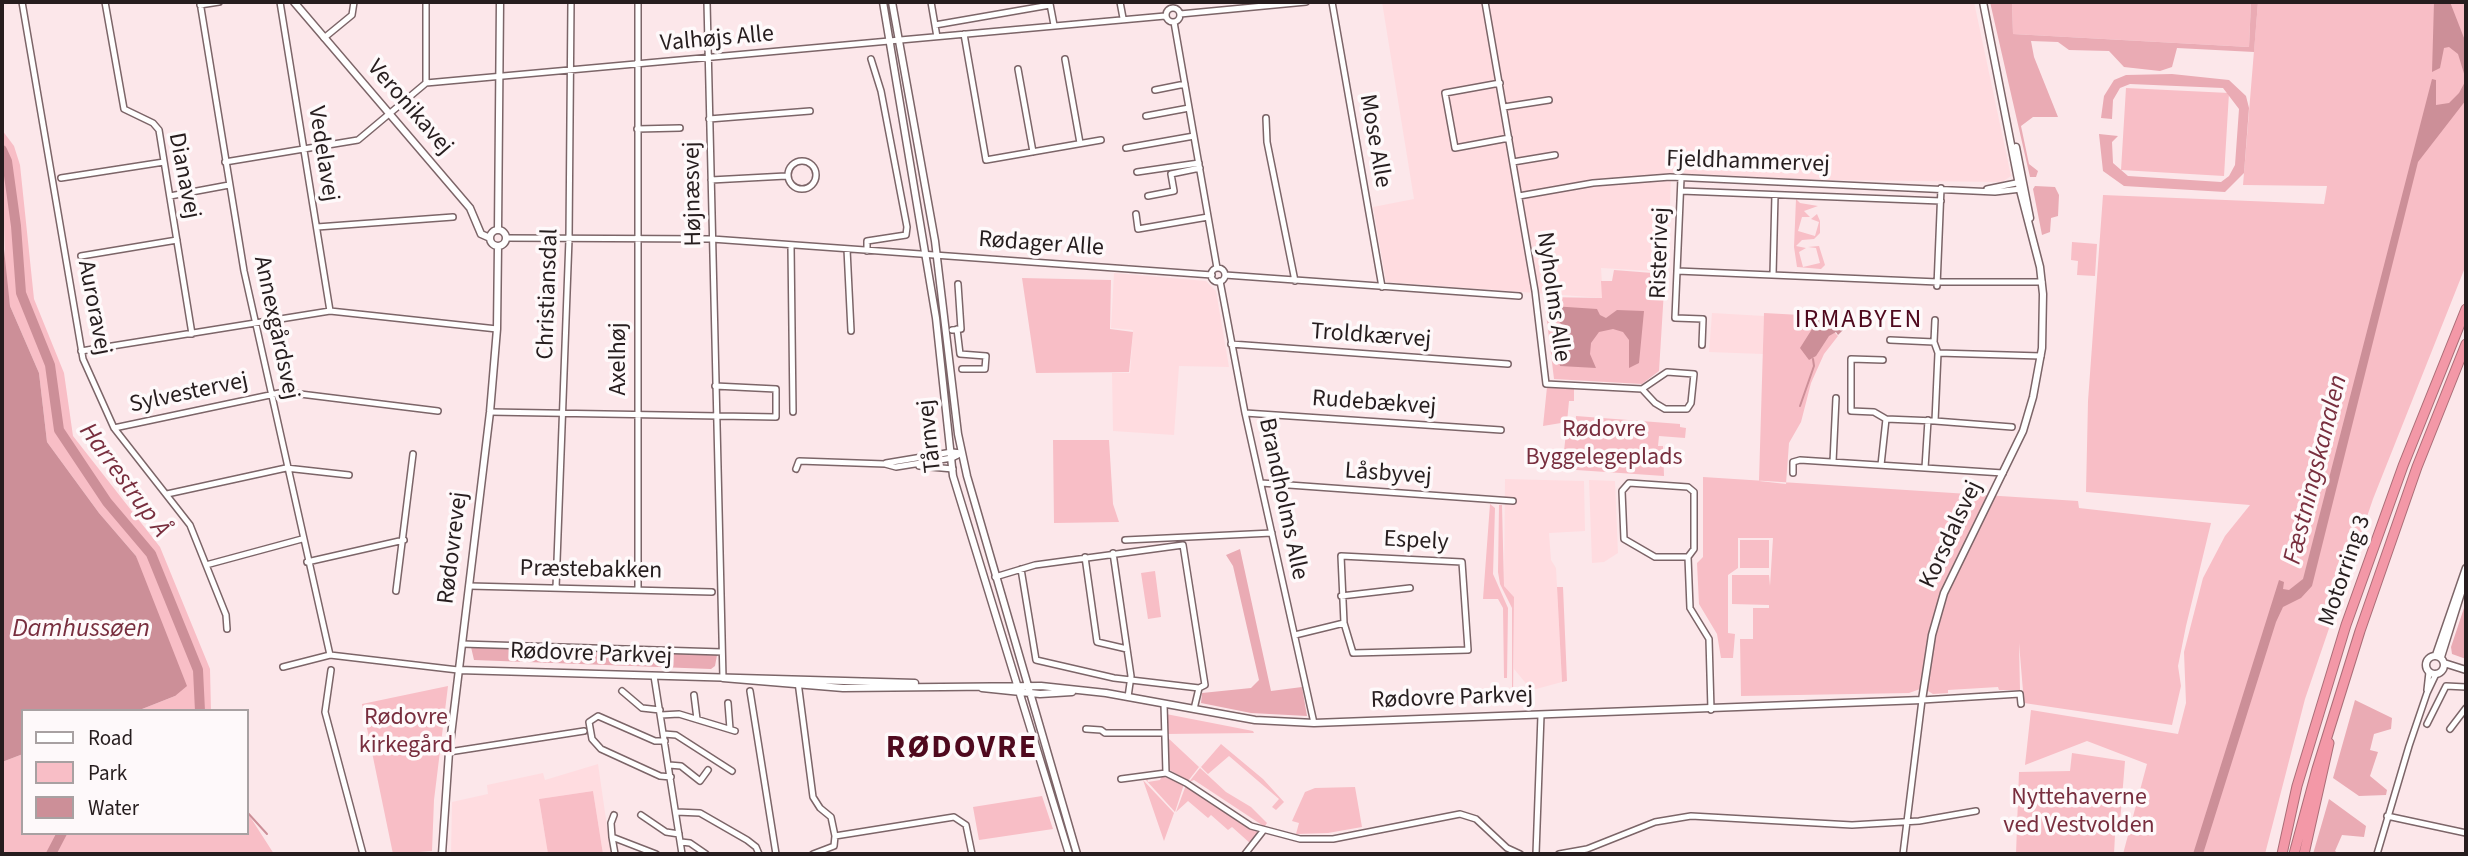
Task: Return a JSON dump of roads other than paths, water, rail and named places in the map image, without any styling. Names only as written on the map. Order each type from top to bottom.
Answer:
[{"type":"highway","name":"Motorring 3","points":[[2282,853],[2297,786],[2346,625],[2403,466],[2466,309]]},
{"type":"highway","name":"Motorring 3","points":[[2294,854],[2334,715],[2417,467],[2466,344]]},
{"type":"highway","points":[[2304,854],[2325,769],[2334,715]]},
{"type":"street","name":"Auroravej","points":[[22,2],[81,351],[114,428],[190,525],[226,615],[227,629]]},
{"type":"street","name":"Dianavej","points":[[105,2],[124,109],[157,126],[192,334]]},
{"type":"street","name":"Annexgårdsvej","points":[[219,2],[200,3],[229,185],[286,468],[330,655]]},
{"type":"street","name":"Vedelavej","points":[[280,2],[330,311]]},
{"type":"street","name":"Veronikavej","points":[[294,2],[470,208],[481,234],[491,238]]},
{"type":"street","points":[[324,38],[352,15],[354,2]]},
{"type":"street","points":[[226,162],[358,140],[426,83],[426,2]]},
{"type":"street","points":[[498,230],[504,233],[506,238],[504,244],[498,246],[491,238],[498,230],[500,2]]},
{"type":"street","name":"Christiansdal","points":[[556,588],[569,239],[570,2]]},
{"type":"street","name":"Axelhøj","points":[[638,2],[638,589]]},
{"type":"street","points":[[707,2],[715,2]]},
{"type":"street","name":"Højnæsvej","points":[[707,2],[723,678]]},
{"type":"street","name":"Tårnvej","points":[[883,2],[926,255],[953,469],[1069,854]]},
{"type":"street","name":"Tårnvej","points":[[892,2],[937,255],[962,453],[995,577],[1077,854]]},
{"type":"street","points":[[931,2],[937,37]]},
{"type":"street","points":[[1120,2],[1123,18]]},
{"type":"street","points":[[1214,2],[1216,10]]},
{"type":"street","points":[[1174,22],[1180,14],[1250,4],[1306,2]]},
{"type":"street","name":"Mose Alle","points":[[1332,2],[1382,287]]},
{"type":"street","name":"Nyholms Alle","points":[[1485,2],[1535,291],[1546,384],[1642,388],[1667,372],[1694,374],[1691,403],[1687,409],[1665,409],[1655,403],[1642,388]]},
{"type":"street","name":"Korsdalsvej","points":[[1903,854],[1932,635],[1944,593],[2026,422],[2041,356],[2042,282],[1983,2]]},
{"type":"street","points":[[935,25],[1050,3],[1054,25]]},
{"type":"street","points":[[1180,14],[1171,5],[1165,16],[1174,22],[1217,268],[1225,275],[1520,296]]},
{"type":"street","name":"Valhøjs Alle","points":[[426,83],[1165,16]]},
{"type":"street","points":[[964,34],[986,160],[1101,140]]},
{"type":"street","points":[[867,251],[867,241],[906,234],[907,227],[881,91],[871,59]]},
{"type":"street","points":[[1065,59],[1080,143]]},
{"type":"street","points":[[1018,69],[1033,152]]},
{"type":"street","points":[[1500,83],[1445,93],[1455,148],[1509,138]]},
{"type":"street","points":[[1155,90],[1185,84]]},
{"type":"street","points":[[1504,107],[1549,100]]},
{"type":"street","points":[[1146,116],[1189,108]]},
{"type":"street","points":[[709,119],[810,111]]},
{"type":"street","points":[[1266,118],[1267,142],[1295,281]]},
{"type":"street","points":[[637,129],[680,128]]},
{"type":"street","points":[[1126,148],[1194,136]]},
{"type":"street","points":[[1513,162],[1555,155]]},
{"type":"street","points":[[711,180],[786,176],[799,161],[810,162],[815,171],[815,178],[808,187],[794,186],[786,176]]},
{"type":"street","points":[[61,178],[164,162]]},
{"type":"street","points":[[1137,172],[1199,166]]},
{"type":"street","points":[[1148,196],[1174,191],[1171,174],[1199,166]]},
{"type":"street","name":"Fjeldhammervej","points":[[1519,196],[1629,178],[1977,191],[2022,185]]},
{"type":"street","name":"Risterivej","points":[[1681,178],[1675,318],[1703,319],[1702,345]]},
{"type":"street","points":[[170,195],[229,185]]},
{"type":"street","points":[[1938,284],[1941,188]]},
{"type":"street","points":[[1681,191],[1941,201]]},
{"type":"street","points":[[1773,275],[1775,195]]},
{"type":"street","points":[[1136,214],[1138,229],[1208,217]]},
{"type":"street","points":[[317,227],[453,217]]},
{"type":"street","name":"Rødager Alle","points":[[506,238],[712,239],[1212,275]]},
{"type":"street","points":[[81,256],[177,240]]},
{"type":"street","name":"Rødovrevej","points":[[442,854],[449,752],[490,412],[497,329],[498,246]]},
{"type":"street","points":[[791,246],[793,412]]},
{"type":"street","points":[[847,249],[852,331]]},
{"type":"street","points":[[1217,268],[1212,275],[1214,280],[1220,282],[1225,275]]},
{"type":"street","points":[[1677,271],[1938,284],[2042,282]]},
{"type":"street","name":"Brandholms Alle","points":[[1220,282],[1245,413],[1314,723]]},
{"type":"street","name":"Tårnvej","points":[[958,284],[961,329],[954,329],[960,354],[986,356],[985,369],[962,369]]},
{"type":"street","points":[[81,351],[330,311],[497,329]]},
{"type":"street","points":[[1925,468],[1938,353],[1934,342],[1935,320]]},
{"type":"street","points":[[1891,340],[1934,342]]},
{"type":"street","name":"Troldkærvej","points":[[1231,344],[1508,363]]},
{"type":"street","points":[[1938,353],[2041,356]]},
{"type":"street","points":[[1883,360],[1851,359],[1851,411],[1874,412],[1886,419],[2012,427]]},
{"type":"street","points":[[490,412],[776,417],[776,389],[715,386]]},
{"type":"street","name":"Sylvestervej","points":[[114,428],[284,392],[438,411]]},
{"type":"street","points":[[1833,462],[1836,398]]},
{"type":"street","name":"Rudebækvej","points":[[1245,413],[1501,430]]},
{"type":"street","points":[[1881,465],[1886,419]]},
{"type":"street","points":[[796,469],[799,461],[885,464],[962,453]]},
{"type":"street","points":[[396,592],[414,454]]},
{"type":"street","points":[[885,464],[896,467],[916,465],[952,455]]},
{"type":"street","points":[[1793,473],[1793,462],[1800,460],[2003,473]]},
{"type":"street","points":[[916,465],[953,469]]},
{"type":"street","points":[[167,494],[286,468],[349,475]]},
{"type":"street","name":"Låsbyvej","points":[[1261,483],[1513,501]]},
{"type":"street","points":[[1688,557],[1655,557],[1624,539],[1622,491],[1629,483],[1688,487],[1694,492],[1694,549],[1688,557],[1690,608],[1709,639],[1711,710]]},
{"type":"street","points":[[1125,540],[1272,533]]},
{"type":"street","points":[[206,565],[302,540]]},
{"type":"street","points":[[307,562],[404,540]]},
{"type":"street","points":[[995,577],[1021,569],[1085,557],[1183,545],[1205,685],[1199,688],[1130,680],[1036,660],[1021,569]]},
{"type":"street","points":[[1113,554],[1127,649],[1130,680],[1128,697]]},
{"type":"street","name":"Espely","points":[[1342,556],[1462,562],[1468,650],[1353,653],[1344,623],[1341,596],[1342,556]]},
{"type":"street","points":[[1085,557],[1097,642],[1127,649]]},
{"type":"street","points":[[2438,665],[2466,568]]},
{"type":"street","points":[[2377,854],[2387,816],[2466,577]]},
{"type":"street","name":"Præstebakken","points":[[469,586],[712,592]]},
{"type":"street","name":"Espely","points":[[1341,596],[1410,588]]},
{"type":"street","points":[[1295,635],[1344,623]]},
{"type":"street","points":[[462,644],[722,652]]},
{"type":"street","points":[[283,667],[330,655],[458,670]]},
{"type":"street","points":[[2438,665],[2465,670]]},
{"type":"street","points":[[331,670],[325,712],[363,854]]},
{"type":"street","name":"Rødovre Parkvej","points":[[458,670],[1081,691],[1255,720],[1314,723],[1711,710],[2020,694],[2021,704]]},
{"type":"street","points":[[654,676],[682,854]]},
{"type":"street","points":[[798,682],[813,797],[820,808],[831,817],[835,836],[834,846],[813,854]]},
{"type":"street","points":[[2427,724],[2446,686],[2466,687]]},
{"type":"street","points":[[1194,709],[1199,688]]},
{"type":"street","points":[[622,691],[642,708],[679,714],[733,730],[728,704]]},
{"type":"street","points":[[750,691],[776,854]]},
{"type":"street","points":[[694,695],[697,719]]},
{"type":"street","points":[[1164,704],[1166,773]]},
{"type":"street","points":[[2450,729],[2466,708]]},
{"type":"street","points":[[1536,854],[1541,715]]},
{"type":"street","points":[[671,777],[660,776],[601,749],[592,739],[589,722],[598,716],[655,741],[676,735],[732,771]]},
{"type":"street","points":[[1086,729],[1101,730],[1105,733],[1164,733]]},
{"type":"street","points":[[449,752],[584,731]]},
{"type":"street","points":[[669,765],[681,766],[700,781],[708,770]]},
{"type":"street","points":[[1121,779],[1166,773],[1263,831],[1300,839],[1333,839],[1460,814],[1476,819],[1507,848],[1520,854]]},
{"type":"street","points":[[676,811],[700,813],[756,847],[760,854]]},
{"type":"street","points":[[1559,854],[1587,849],[1655,822],[1691,816],[1742,816],[1836,825],[1907,822],[1976,811]]},
{"type":"street","points":[[614,815],[611,823],[615,853]]},
{"type":"street","points":[[641,815],[666,832],[679,834]]},
{"type":"street","points":[[2387,816],[2466,833]]},
{"type":"street","points":[[835,836],[954,817],[966,825],[972,854]]},
{"type":"street","points":[[1245,854],[1263,831]]},
{"type":"street","points":[[612,837],[656,854]]},
{"type":"street","points":[[681,842],[690,843],[706,854]]},
{"type":"water","points":[[2434,2],[2450,2],[2466,43],[2466,80],[2458,54],[2449,47],[2444,48],[2440,68],[2432,72]]},
{"type":"water","points":[[2432,79],[2436,80],[2436,105],[2449,103],[2466,80],[2466,100],[2418,162],[2312,586],[2301,598],[2283,607],[2276,622],[2203,854],[2193,854],[2279,580],[2284,582],[2283,589],[2289,590],[2303,579]]},
{"type":"water","name":"Damhussøen","points":[[2,230],[10,306],[39,373],[47,442],[99,513],[136,556],[187,686],[175,696],[142,709],[21,709],[21,755],[2,762]]},
{"type":"water","points":[[1552,306],[1597,309],[1600,315],[1606,318],[1617,310],[1644,311],[1639,363],[1629,368],[1629,340],[1623,332],[1613,329],[1599,332],[1591,343],[1590,354],[1596,368],[1560,366],[1556,340],[1562,325],[1555,317]]},
{"type":"water","points":[[1819,318],[1847,319],[1846,327],[1838,335],[1836,332],[1829,336],[1816,356],[1809,360],[1800,348]]},
{"type":"waterway","name":"Harrestrup Å","points":[[2,150],[7,161],[16,226],[21,293],[50,365],[59,430],[107,502],[151,554],[198,670],[200,709]]},
{"type":"waterway","points":[[1800,406],[1814,366],[1813,359]]},
{"type":"waterway","name":"Harrestrup Å","points":[[248,813],[267,834]]},
{"type":"waterway","name":"Harrestrup Å","points":[[51,854],[61,835]]},
{"type":"district","name":"IRMABYEN","points":[[1859,321]]},
{"type":"district","name":"RØDOVRE","points":[[962,750]]},
{"type":"park label","name":"Rødovre Byggelegeplads","points":[[1604,445]]},
{"type":"park label","name":"Rødovre kirkegård","points":[[406,733]]},
{"type":"park label","name":"Nyttehaverne ved Vestvolden","points":[[2079,813]]},
{"type":"water label","name":"Fæstningskanalen","points":[[2317,470]]}]
